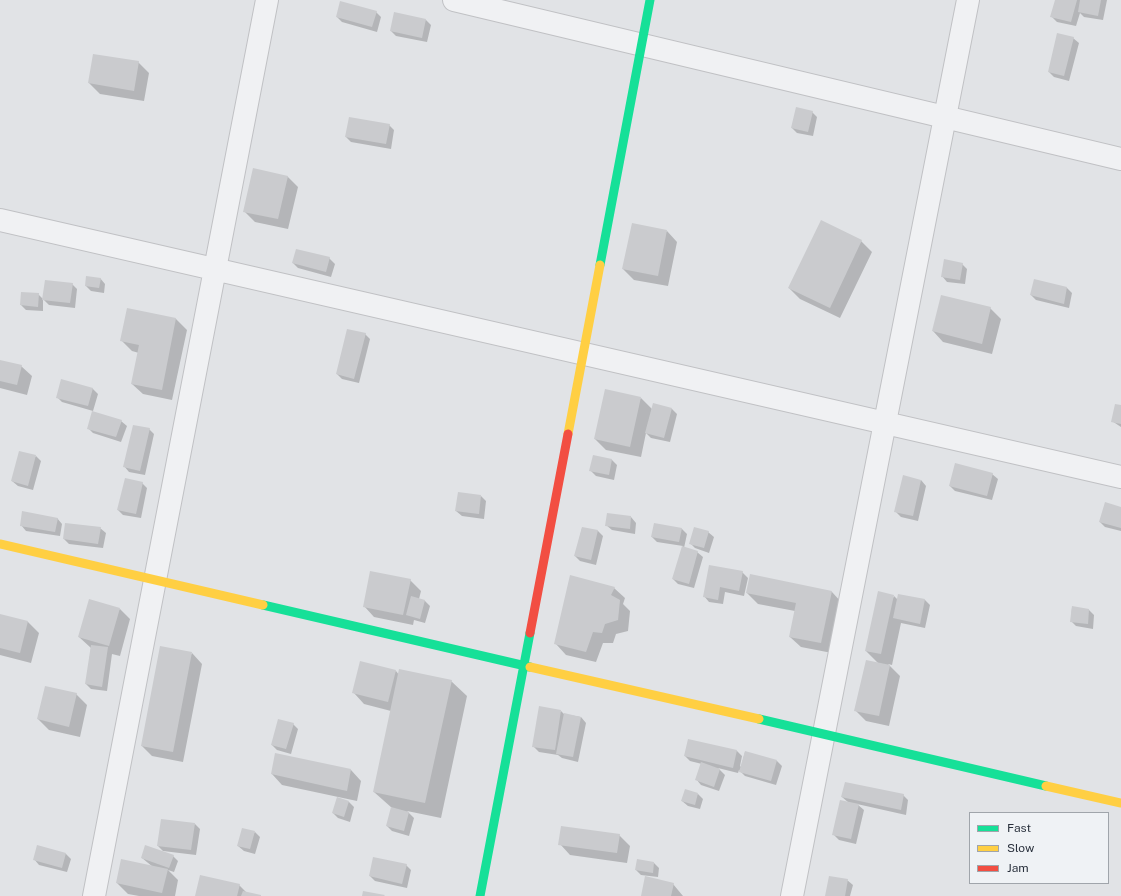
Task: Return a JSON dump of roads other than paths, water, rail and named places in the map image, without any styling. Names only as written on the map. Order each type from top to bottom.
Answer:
[{"type":"street","points":[[94,896],[267,0]]},
{"type":"street","points":[[454,0],[1121,159]]},
{"type":"street","points":[[480,896],[650,0]]},
{"type":"street","points":[[792,896],[968,0]]},
{"type":"street","points":[[0,220],[1121,477]]},
{"type":"street","points":[[0,544],[1121,804]]}]
